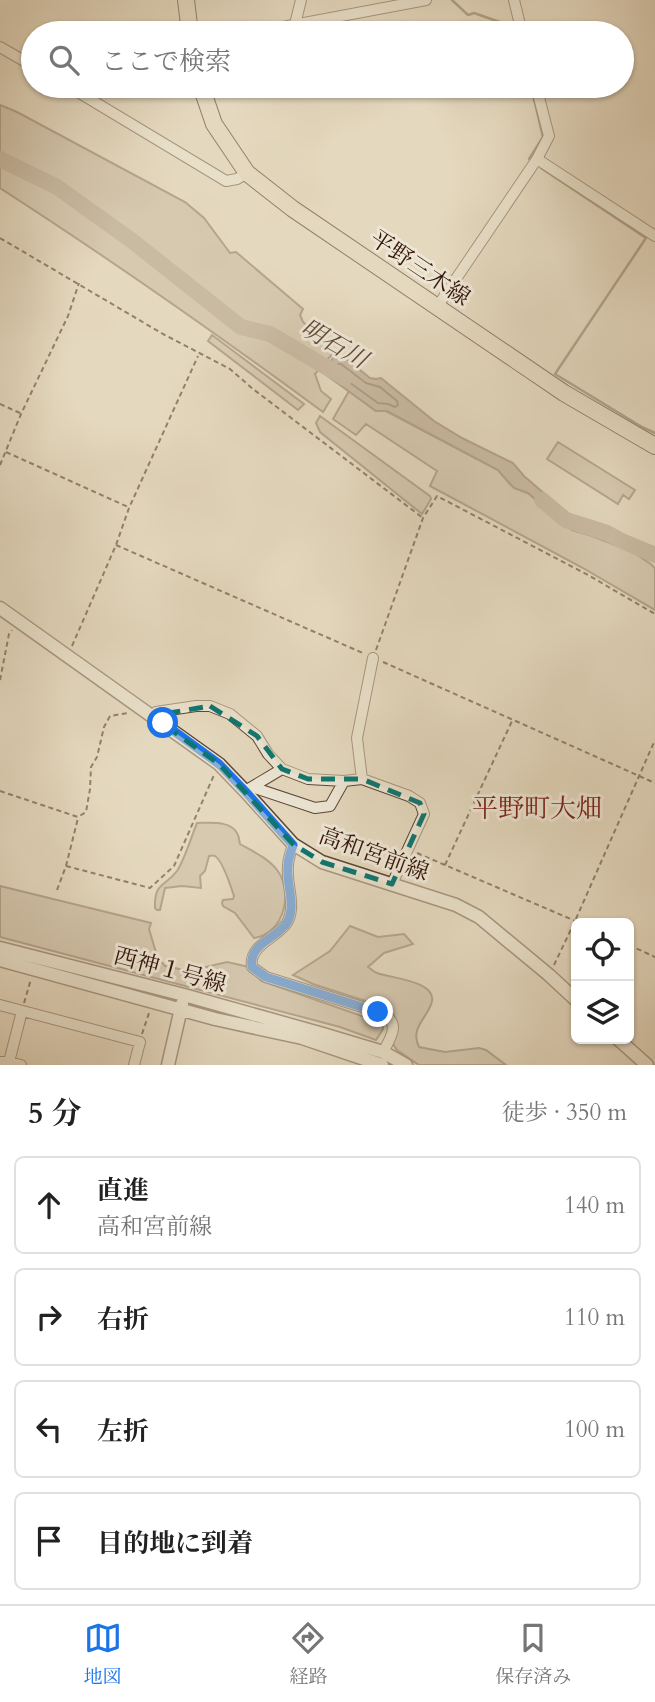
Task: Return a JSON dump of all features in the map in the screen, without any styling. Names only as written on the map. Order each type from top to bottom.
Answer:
[{"type":"main road","points":[[186,0],[189,21]]},
{"type":"main road","name":"平野三木線","points":[[205,98],[214,124],[247,173],[293,209],[564,393],[655,446]]},
{"type":"street","points":[[296,21],[301,0]]},
{"type":"street","points":[[311,21],[426,0]]},
{"type":"street","points":[[514,0],[519,21]]},
{"type":"street","points":[[0,47],[21,59]]},
{"type":"street","points":[[88,98],[226,181],[247,173]]},
{"type":"street","points":[[437,307],[537,159],[549,136],[539,98]]},
{"type":"street","points":[[537,159],[655,236]]},
{"type":"street","name":"高和宮前線","points":[[0,608],[219,764],[249,789],[293,845],[322,862],[456,905],[479,917],[571,995]]},
{"type":"street","points":[[362,779],[357,738],[373,658]]},
{"type":"street","points":[[152,716],[156,712],[210,706],[230,714],[257,736],[268,754],[282,769],[308,779],[362,779],[409,796],[420,803],[424,814],[392,884]]},
{"type":"street","points":[[249,789],[282,769]]},
{"type":"street","points":[[249,789],[315,808],[330,806],[344,781]]},
{"type":"street","points":[[293,845],[288,865],[291,914],[286,925],[252,956],[252,967],[266,977],[389,1017],[394,1027],[383,1059]]},
{"type":"street","name":"西神１号線","points":[[0,947],[323,1034],[383,1059]]},
{"type":"street","name":"西神１号線","points":[[0,960],[215,1019],[406,1065]]},
{"type":"street","points":[[168,1065],[184,995]]},
{"type":"street","points":[[0,1005],[140,1042],[134,1065]]},
{"type":"street","points":[[21,1065],[5,1062],[22,1011]]},
{"type":"street","points":[[624,1044],[647,1065]]},
{"type":"path","points":[[0,237],[199,354],[230,369],[423,518]]},
{"type":"path","points":[[0,465],[68,316],[79,284]]},
{"type":"path","points":[[69,657],[74,639],[130,508],[199,354]]},
{"type":"path","points":[[0,404],[21,414]]},
{"type":"path","points":[[6,452],[130,508]]},
{"type":"path","points":[[373,658],[423,518],[437,496],[588,575],[655,614]]},
{"type":"path","points":[[116,545],[655,783]]},
{"type":"path","points":[[0,680],[9,634],[17,620]]},
{"type":"path","points":[[57,890],[78,817],[86,812],[90,767],[97,757],[104,727],[110,716],[129,713],[136,705]]},
{"type":"path","points":[[445,864],[512,720]]},
{"type":"path","points":[[576,918],[655,740]]},
{"type":"path","points":[[66,866],[150,888],[174,866],[219,764]]},
{"type":"path","points":[[0,791],[78,817]]},
{"type":"path","points":[[408,850],[571,919]]},
{"type":"path","points":[[550,975],[571,930]]},
{"type":"path","points":[[634,947],[655,957]]},
{"type":"path","points":[[22,1011],[31,979]]},
{"type":"path","points":[[140,1042],[150,1009]]},
{"type":"highlighted area","points":[[210,706],[257,736],[282,769],[308,779],[362,779],[420,803],[424,814],[392,884],[322,862],[293,844],[219,764],[152,716]]},
{"type":"shaded area","points":[[0,105],[185,202],[204,218],[230,253],[236,252],[303,309],[300,315],[303,322],[335,351],[315,374],[321,391],[331,399],[323,412],[163,297],[0,188]]},
{"type":"shaded area","points":[[212,335],[304,404],[298,410],[208,341]]},
{"type":"shaded area","points":[[349,391],[376,411],[386,411],[498,470],[514,488],[528,493],[572,530],[633,552],[652,565],[655,569],[655,610],[430,486],[437,471],[366,424],[356,435],[333,419]]},
{"type":"shaded area","points":[[320,416],[430,496],[431,499],[422,514],[320,432],[316,423]]},
{"type":"shaded area","points":[[558,442],[635,490],[629,499],[623,495],[618,504],[547,459]]},
{"type":"shaded area","points":[[197,823],[229,826],[237,833],[240,844],[265,858],[277,870],[285,889],[283,911],[273,929],[264,935],[254,938],[235,913],[223,906],[223,900],[233,899],[234,896],[224,868],[214,856],[209,856],[205,871],[200,876],[201,888],[165,888],[160,910],[155,908],[158,889],[180,867]]},
{"type":"shaded area","points":[[0,886],[151,923],[149,929],[157,956],[165,966],[189,971],[227,962],[249,967],[261,981],[382,1023],[383,1029],[376,1040],[340,1027],[0,937]]},
{"type":"shaded area","points":[[350,926],[378,937],[404,934],[413,944],[384,953],[368,967],[377,973],[411,981],[431,994],[430,1007],[416,1034],[419,1047],[445,1052],[479,1048],[506,1065],[419,1065],[397,1050],[393,1044],[398,1026],[393,1014],[381,1006],[293,975],[330,951]]},
{"type":"water","points":[[338,352],[370,378],[381,378],[434,421],[513,463],[562,509],[557,516],[528,493],[514,488],[498,470],[387,411],[376,411],[322,372]]},
{"type":"waterway","points":[[452,0],[468,15],[474,13],[497,21]]},
{"type":"waterway","points":[[533,162],[529,159],[543,137],[534,98]]},
{"type":"waterway","name":"明石川","points":[[0,159],[57,187],[131,240],[241,327],[270,334],[345,378]]},
{"type":"waterway","points":[[541,168],[646,238],[555,374],[655,433]]},
{"type":"waterway","name":"明石川","points":[[542,500],[566,520],[607,533],[655,555]]},
{"type":"district","name":"平野町大畑","points":[[537,808]]},
{"type":"route","points":[[163,723],[219,764],[293,845],[288,865],[291,914],[286,925],[252,956],[252,967],[266,977],[378,1012]]}]
